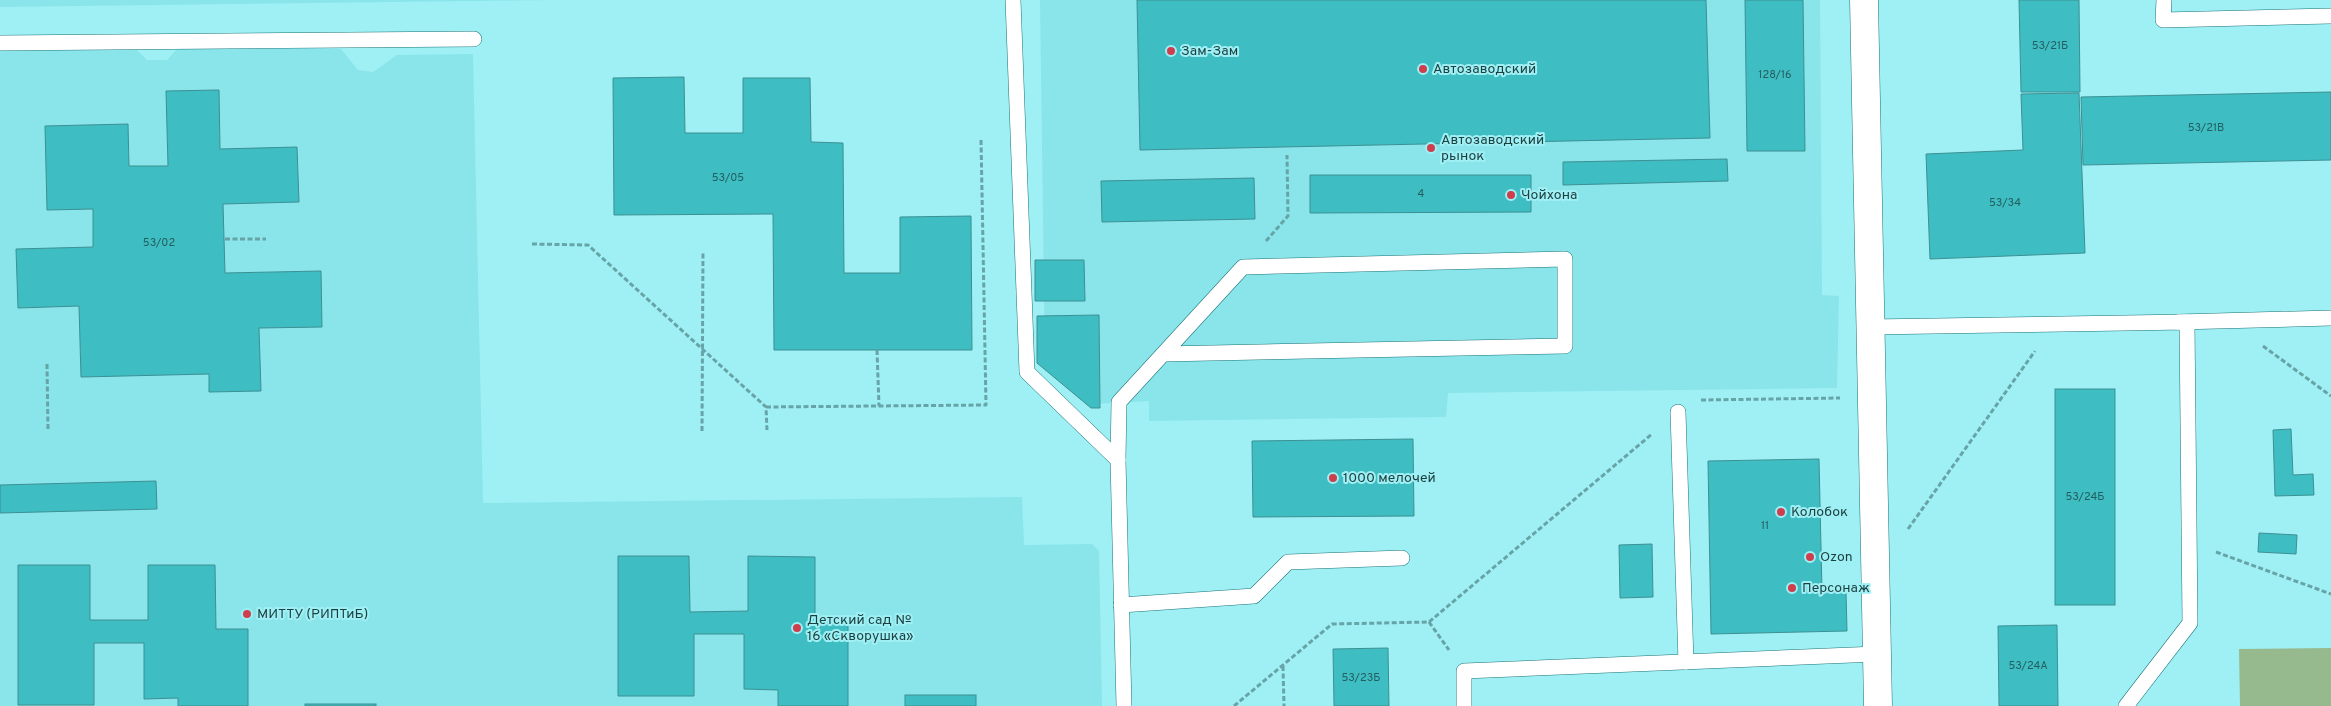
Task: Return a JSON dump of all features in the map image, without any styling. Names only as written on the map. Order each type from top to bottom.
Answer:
[{"type":"street","points":[[1864,0],[1878,706]]},
{"type":"lane","points":[[1013,0],[1007,49],[1027,372],[1118,460]]},
{"type":"lane","points":[[2164,0],[2163,20],[2331,16]]},
{"type":"lane","points":[[0,42],[474,39]]},
{"type":"lane","points":[[1124,706],[1118,460],[1119,402],[1163,354],[1243,267],[1565,259],[1565,346],[1163,354]]},
{"type":"lane","points":[[1870,327],[2331,318]]},
{"type":"lane","points":[[2138,322],[2187,322]]},
{"type":"lane","points":[[2126,706],[2190,623],[2187,322]]},
{"type":"lane","points":[[1678,412],[1686,662]]},
{"type":"lane","points":[[1121,604],[1254,596],[1288,562],[1402,558]]},
{"type":"lane","points":[[1464,706],[1464,671],[1877,654]]},
{"type":"path","points":[[532,244],[588,245],[766,407],[986,405],[981,139]]},
{"type":"path","points":[[1243,267],[1288,216],[1286,155]]},
{"type":"path","points":[[225,239],[266,239]]},
{"type":"path","points":[[702,251],[702,431]]},
{"type":"path","points":[[2226,320],[2331,396]]},
{"type":"path","points":[[1904,534],[2054,324]]},
{"type":"path","points":[[877,350],[879,406]]},
{"type":"path","points":[[47,364],[48,430]]},
{"type":"path","points":[[1234,706],[1332,624],[1429,622],[1691,400],[1872,397]]},
{"type":"path","points":[[766,407],[767,430]]},
{"type":"path","points":[[2189,542],[2331,594]]},
{"type":"path","points":[[1429,622],[1464,671]]},
{"type":"path","points":[[1283,665],[1284,706]]},
{"type":"shaded area","points":[[0,0],[557,0],[0,7]]},
{"type":"shaded area","name":"Автозаводский рынок","points":[[1040,0],[1820,0],[1822,295],[1839,296],[1837,388],[1448,393],[1446,417],[1149,421],[1149,401],[1093,404],[1045,365]]},
{"type":"shaded area","points":[[177,49],[341,49],[358,70],[373,72],[397,55],[473,54],[483,503],[1022,497],[1024,545],[1092,544],[1099,551],[1102,706],[0,706],[0,51],[137,50],[147,60],[167,60]]},
{"type":"green space","points":[[2331,648],[2331,706],[2240,706],[2239,649]]},
{"type":"building","name":"Автозаводский","points":[[1137,0],[1706,0],[1710,138],[1140,150]]},
{"type":"building","points":[[1745,0],[1803,0],[1805,151],[1747,151]]},
{"type":"building","points":[[2019,0],[2079,0],[2080,92],[2021,92]]},
{"type":"building","points":[[684,77],[685,133],[743,133],[743,78],[810,78],[811,142],[843,143],[844,273],[900,273],[900,217],[971,216],[972,350],[774,350],[773,214],[614,215],[613,78]]},
{"type":"building","points":[[219,90],[220,149],[297,147],[299,202],[223,204],[225,273],[321,271],[322,327],[259,328],[261,391],[209,392],[209,374],[81,377],[79,306],[18,308],[16,249],[93,247],[93,209],[47,210],[45,126],[128,124],[129,166],[168,166],[166,91]]},
{"type":"building","points":[[2331,92],[2331,160],[2083,165],[2081,97]]},
{"type":"building","points":[[2079,93],[2085,253],[1930,259],[1926,154],[2023,150],[2021,94]]},
{"type":"building","points":[[1727,159],[1728,181],[1563,185],[1563,162]]},
{"type":"building","points":[[1310,175],[1531,175],[1531,212],[1310,213]]},
{"type":"building","points":[[1254,178],[1255,219],[1102,222],[1101,181]]},
{"type":"building","points":[[1035,260],[1084,260],[1085,301],[1035,301]]},
{"type":"building","points":[[1099,315],[1100,408],[1091,408],[1037,363],[1037,316]]},
{"type":"building","points":[[2055,389],[2115,389],[2115,605],[2055,605]]},
{"type":"building","points":[[2291,429],[2293,475],[2313,474],[2314,495],[2275,496],[2273,430]]},
{"type":"building","name":"1000 мелочей","points":[[1413,439],[1414,516],[1253,517],[1252,441]]},
{"type":"building","points":[[1819,459],[1822,591],[1846,591],[1847,631],[1711,634],[1708,461]]},
{"type":"building","points":[[156,481],[157,509],[0,513],[0,485]]},
{"type":"building","points":[[2259,533],[2297,535],[2296,554],[2258,552]]},
{"type":"building","points":[[1652,544],[1653,597],[1620,598],[1619,545]]},
{"type":"building","points":[[618,556],[689,556],[690,612],[748,611],[748,556],[815,557],[815,621],[848,621],[848,706],[778,706],[778,690],[744,689],[744,634],[694,634],[694,696],[618,696]]},
{"type":"building","name":"МИТТУ (РИПТиБ)","points":[[18,565],[90,565],[90,620],[148,620],[148,565],[215,565],[216,629],[248,629],[248,706],[178,706],[178,698],[144,699],[144,643],[94,643],[94,705],[18,705]]},
{"type":"building","points":[[2057,625],[2058,706],[1999,706],[1998,626]]},
{"type":"building","points":[[1388,648],[1389,706],[1334,706],[1333,649]]},
{"type":"building","points":[[905,695],[976,695],[976,706],[905,706]]},
{"type":"building","points":[[305,704],[376,704],[376,706],[305,706]]},
{"type":"place","name":"Зам-Зам","points":[[1171,51]]},
{"type":"place","name":"Автозаводский","points":[[1423,69]]},
{"type":"place","name":"Автозаводский рынок","points":[[1431,148]]},
{"type":"place","name":"Чойхона","points":[[1511,195]]},
{"type":"place","name":"1000 мелочей","points":[[1333,478]]},
{"type":"place","name":"Колобок","points":[[1781,512]]},
{"type":"place","name":"Ozon","points":[[1810,557]]},
{"type":"place","name":"Персонаж","points":[[1792,588]]},
{"type":"place","name":"МИТТУ (РИПТиБ)","points":[[247,614]]},
{"type":"place","name":"Детский сад № 16 «Скворушка»","points":[[797,628]]}]
